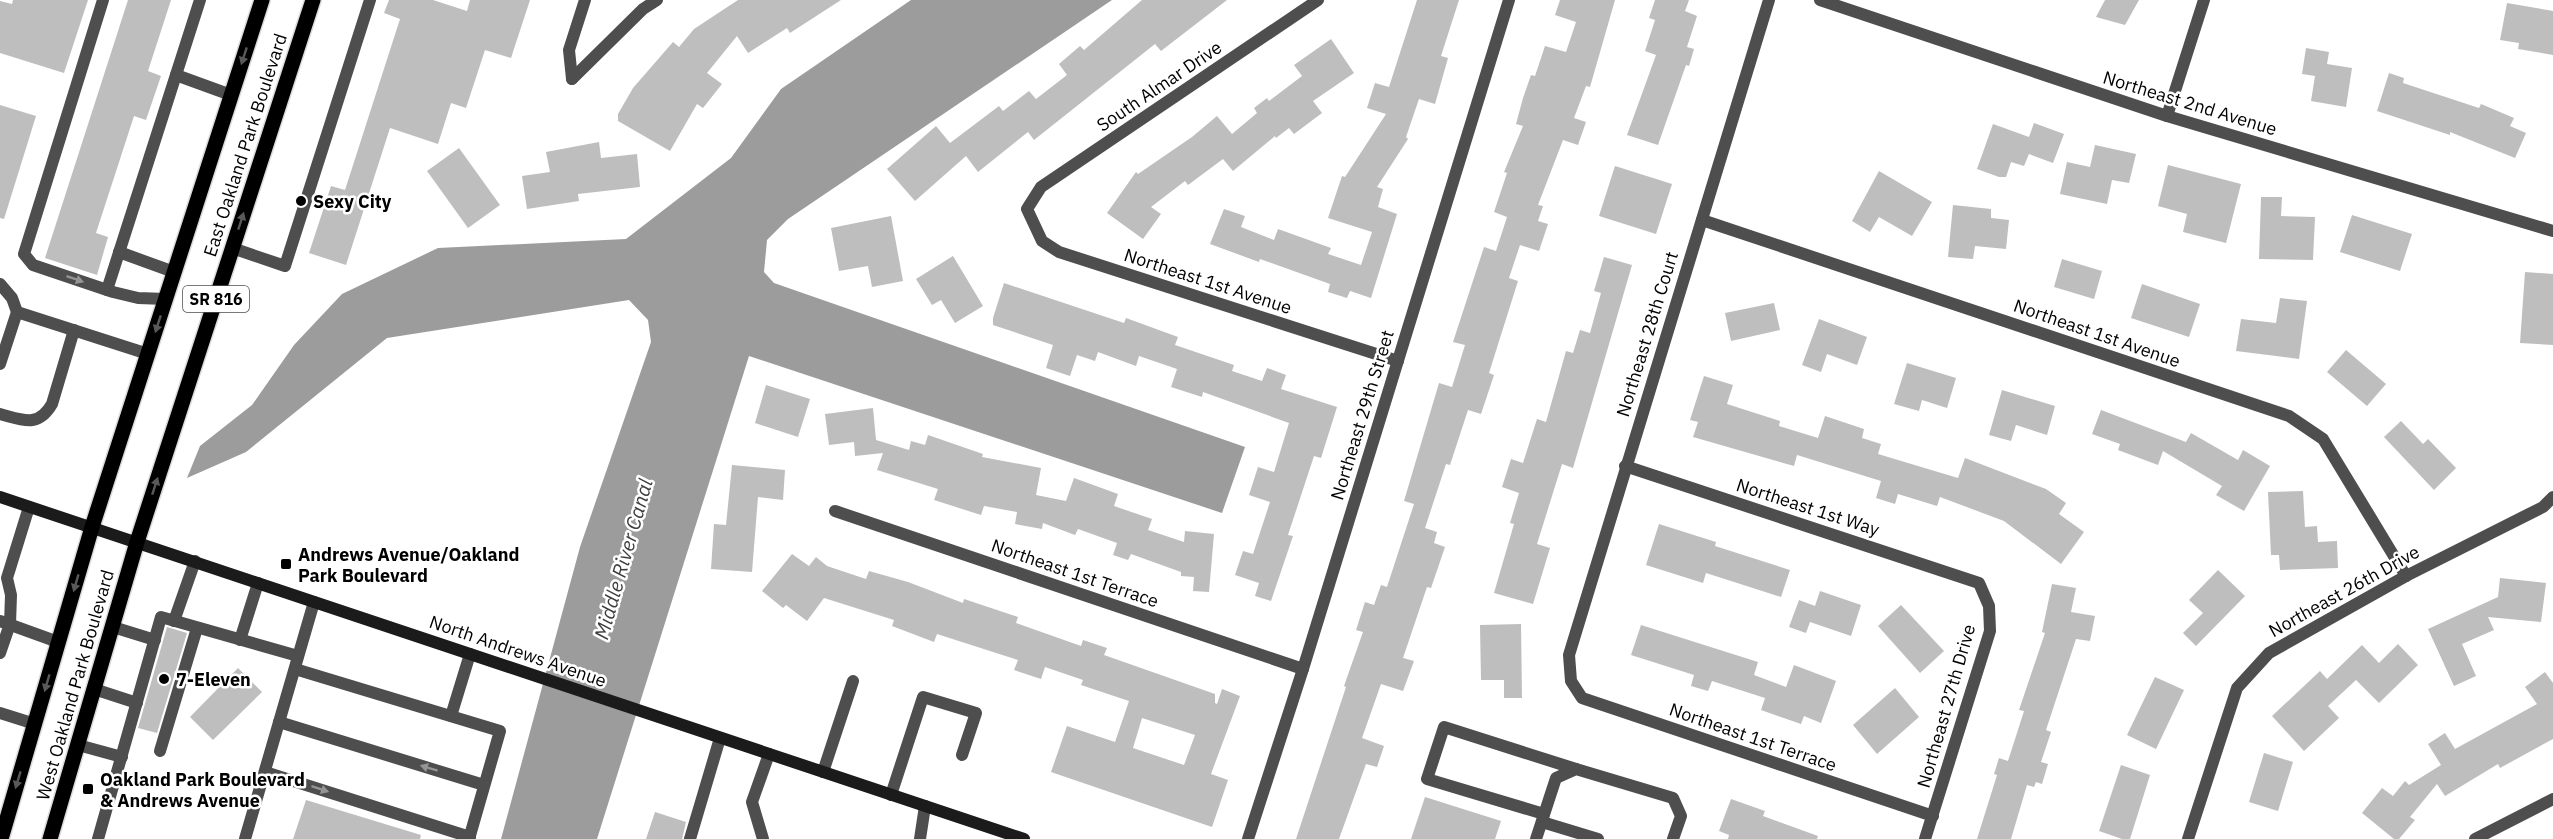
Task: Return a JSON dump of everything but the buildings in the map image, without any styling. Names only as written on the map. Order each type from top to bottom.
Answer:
[{"type":"main road","name":"East Oakland Park Boulevard","points":[[93,527],[261,0]]},
{"type":"main road","name":"East Oakland Park Boulevard","points":[[137,542],[312,1]]},
{"type":"main road","name":"North Andrews Avenue","points":[[0,497],[1024,839]]},
{"type":"main road","name":"West Oakland Park Boulevard","points":[[0,839],[93,527]]},
{"type":"main road","name":"West Oakland Park Boulevard","points":[[50,839],[137,542]]},
{"type":"street","points":[[103,0],[24,254],[33,265],[107,290],[138,297],[166,299]]},
{"type":"street","points":[[107,290],[200,0]]},
{"type":"street","points":[[232,248],[285,266],[370,0]]},
{"type":"street","points":[[585,0],[569,50],[572,79],[643,9],[657,0]]},
{"type":"street","name":"South Almar Drive","points":[[1027,209],[1041,187],[1318,0]]},
{"type":"street","name":"Northeast 29th Street","points":[[1248,839],[1303,669],[1509,0]]},
{"type":"street","name":"Northeast 28th Court","points":[[1571,681],[1569,656],[1625,466],[1769,0]]},
{"type":"street","name":"Northeast 2nd Avenue","points":[[1820,0],[2167,116],[2553,231]]},
{"type":"street","points":[[2167,116],[2204,0]]},
{"type":"street","points":[[176,75],[231,95]]},
{"type":"street","name":"Northeast 1st Avenue","points":[[1027,209],[1042,241],[1059,252],[1398,361]]},
{"type":"street","name":"Northeast 1st Avenue","points":[[1702,220],[2289,416],[2323,439],[2406,576]]},
{"type":"street","points":[[119,252],[174,272]]},
{"type":"street","points":[[0,284],[12,298],[17,312],[0,364]]},
{"type":"street","points":[[17,312],[148,354]]},
{"type":"street","points":[[0,414],[26,421],[36,420],[46,414],[52,404],[74,330]]},
{"type":"street","name":"Northeast 1st Way","points":[[1625,466],[1979,583]]},
{"type":"street","name":"Northeast 26th Drive","points":[[2188,839],[2237,688],[2269,653],[2406,576],[2543,507],[2553,497]]},
{"type":"street","points":[[0,653],[12,595],[3,577],[29,507]]},
{"type":"street","name":"Northeast 1st Terrace","points":[[835,511],[1303,669]]},
{"type":"street","points":[[174,621],[195,561]]},
{"type":"street","points":[[240,640],[258,583]]},
{"type":"street","name":"Northeast 27th Drive","points":[[1925,839],[1990,631],[1989,606],[1979,583]]},
{"type":"street","points":[[245,839],[314,602]]},
{"type":"street","points":[[98,839],[152,665],[161,618],[240,640],[296,663],[500,731],[469,838],[265,772]]},
{"type":"street","points":[[5,622],[58,642]]},
{"type":"street","points":[[112,627],[156,644]]},
{"type":"street","points":[[160,751],[173,693],[186,652],[197,628]]},
{"type":"street","points":[[451,716],[470,654]]},
{"type":"street","points":[[823,772],[853,681]]},
{"type":"street","name":"Northeast 1st Terrace","points":[[1571,681],[1582,698],[1933,816]]},
{"type":"street","points":[[94,689],[138,706]]},
{"type":"street","points":[[891,795],[923,697],[976,713],[962,755]]},
{"type":"street","points":[[0,713],[35,724]]},
{"type":"street","points":[[279,722],[484,785]]},
{"type":"street","points":[[1598,839],[1543,818],[1427,780],[1444,727],[1673,798],[1681,816],[1673,839]]},
{"type":"street","points":[[690,839],[720,738]]},
{"type":"street","points":[[78,745],[122,757]]},
{"type":"street","points":[[764,838],[752,802],[769,754]]},
{"type":"street","points":[[1536,839],[1556,778],[1576,769]]},
{"type":"street","points":[[2475,839],[2553,800]]},
{"type":"street","points":[[920,839],[926,806]]},
{"type":"water","name":"Middle River Canal","points":[[911,0],[1112,0],[788,219],[767,240],[764,272],[774,283],[1245,447],[1222,513],[749,356],[597,839],[501,839],[580,547],[651,342],[648,320],[629,300],[387,338],[246,452],[187,478],[200,446],[252,405],[294,345],[342,294],[438,248],[626,239],[731,158],[781,89]]},
{"type":"place","name":"Sexy City","points":[[301,201]]},
{"type":"place","name":"Andrews Avenue/Oakland Park Boulevard","points":[[286,564]]},
{"type":"place","name":"7-Eleven","points":[[164,679]]},
{"type":"place","name":"Oakland Park Boulevard & Andrews Avenue","points":[[88,789]]}]
